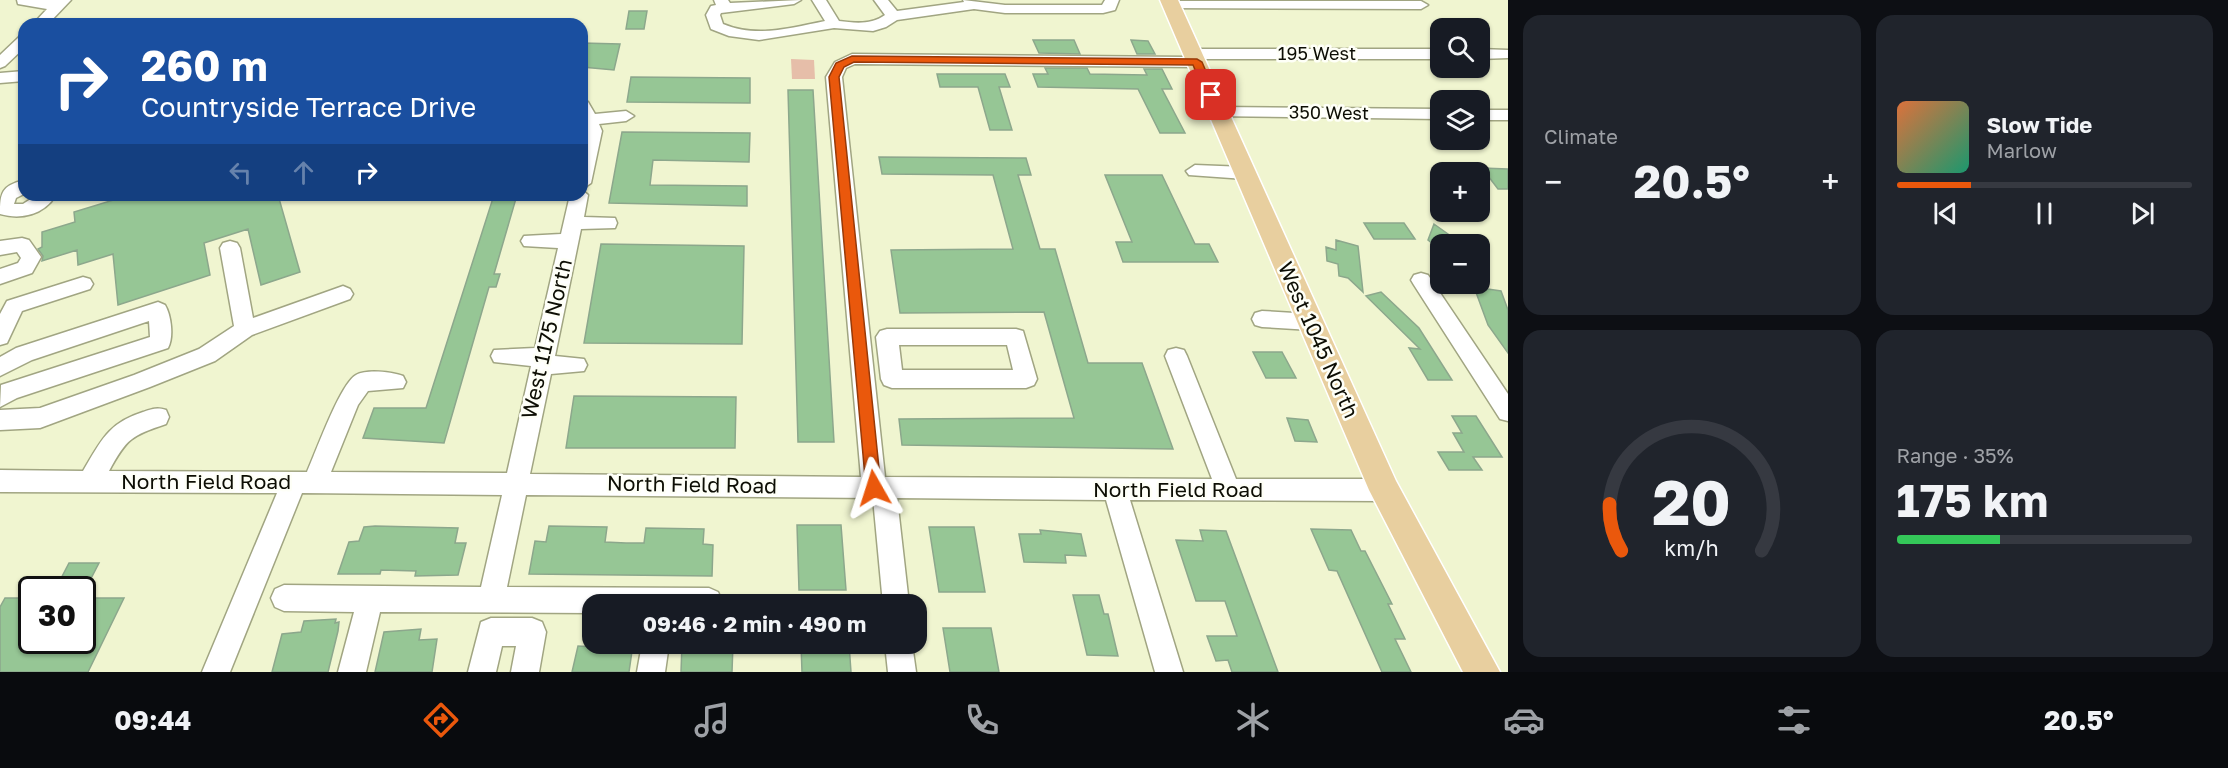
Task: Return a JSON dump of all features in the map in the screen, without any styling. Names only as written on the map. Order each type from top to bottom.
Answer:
[{"type":"main road","name":"West 1045 North","points":[[1171,2],[1217,112],[1385,490],[1482,672]]},
{"type":"street","points":[[794,0],[723,4],[716,9],[714,21],[716,26],[736,35],[770,34],[834,24],[848,27],[874,26],[883,24],[893,16],[972,3],[1005,9],[1103,9],[1110,7],[1112,0]]},
{"type":"street","points":[[819,0],[834,24]]},
{"type":"street","points":[[881,0],[893,16]]},
{"type":"street","points":[[23,2],[61,3]]},
{"type":"street","points":[[1171,2],[1421,5]]},
{"type":"street","points":[[46,18],[61,3]]},
{"type":"street","points":[[0,65],[18,46]]},
{"type":"street","name":"195 West","points":[[861,354],[834,77],[840,65],[852,59],[1195,58],[1430,54]]},
{"type":"street","points":[[1490,54],[1505,54]]},
{"type":"street","points":[[0,65],[18,66]]},
{"type":"street","points":[[0,78],[18,76]]},
{"type":"street","name":"350 West","points":[[1217,112],[1430,114]]},
{"type":"street","points":[[588,113],[626,116]]},
{"type":"street","points":[[1490,115],[1508,115]]},
{"type":"street","points":[[588,118],[594,131],[588,150]]},
{"type":"street","points":[[1195,171],[1245,173]]},
{"type":"street","points":[[18,190],[6,198],[6,208],[24,209],[41,201]]},
{"type":"street","name":"West 1175 North","points":[[511,632],[504,600],[515,482],[578,201]]},
{"type":"street","points":[[531,241],[608,224]]},
{"type":"street","points":[[0,248],[22,245],[31,257],[25,268],[0,278]]},
{"type":"street","points":[[230,248],[245,329]]},
{"type":"street","points":[[1421,280],[1508,412]]},
{"type":"street","points":[[0,337],[14,306],[83,284]]},
{"type":"street","points":[[0,420],[40,418],[142,381],[207,355],[245,329],[343,294]]},
{"type":"street","points":[[0,367],[24,354],[158,310],[161,342],[9,391],[0,398]]},
{"type":"street","points":[[1262,319],[1311,322]]},
{"type":"street","points":[[887,337],[1016,337],[1026,379],[892,379],[889,354],[887,337]]},
{"type":"street","points":[[889,354],[861,354],[895,594]]},
{"type":"street","points":[[502,356],[576,365]]},
{"type":"street","points":[[1176,356],[1228,490]]},
{"type":"street","points":[[216,672],[305,482],[349,401],[362,382],[395,382]]},
{"type":"street","points":[[90,481],[111,445],[129,426],[158,417]]},
{"type":"street","name":"North Field Road","points":[[0,481],[515,482],[879,488],[1385,490]]},
{"type":"street","points":[[1115,490],[1168,672]]},
{"type":"street","points":[[284,598],[582,601]]},
{"type":"street","points":[[352,672],[370,599]]},
{"type":"street","points":[[482,672],[490,632],[532,632],[525,672]]},
{"type":"street","points":[[651,672],[654,654]]},
{"type":"street","points":[[900,654],[902,672]]},
{"type":"shaded area","points":[[791,59],[814,60],[815,79],[792,79]]},
{"type":"building","points":[[629,11],[647,11],[644,29],[626,29]]},
{"type":"building","points":[[1033,40],[1074,40],[1080,54],[1039,53]]},
{"type":"building","points":[[1131,40],[1148,41],[1155,54],[1137,54]]},
{"type":"building","points":[[588,43],[620,44],[614,70],[588,68]]},
{"type":"building","points":[[1045,68],[1087,68],[1090,74],[1147,75],[1144,69],[1162,69],[1172,89],[1162,89],[1185,133],[1160,133],[1138,89],[1038,87],[1033,74],[1048,74]]},
{"type":"building","points":[[937,74],[1005,74],[1010,87],[999,87],[1012,130],[990,130],[978,87],[940,87]]},
{"type":"building","points":[[631,77],[750,78],[750,103],[627,102]]},
{"type":"building","points":[[788,90],[813,90],[834,442],[798,442]]},
{"type":"building","points":[[622,132],[750,133],[749,162],[653,160],[650,185],[747,186],[747,206],[609,203]]},
{"type":"building","points":[[879,157],[1026,158],[1031,175],[1018,175],[1040,249],[1055,249],[1088,363],[1142,363],[1173,449],[902,445],[899,419],[1074,418],[1044,312],[900,313],[891,250],[1013,249],[993,175],[882,174]]},
{"type":"building","points":[[1490,168],[1508,169],[1508,189],[1498,189],[1490,178]]},
{"type":"building","points":[[1105,175],[1162,175],[1195,244],[1209,244],[1218,262],[1123,262],[1116,242],[1132,242]]},
{"type":"building","points":[[110,201],[280,201],[300,272],[261,285],[248,229],[204,243],[210,275],[118,305],[113,254],[78,265],[77,250],[42,261],[43,256],[38,249],[42,247],[42,232],[75,222],[74,212]]},
{"type":"building","points":[[492,201],[515,201],[494,274],[500,274],[496,287],[489,287],[444,443],[363,438],[374,408],[426,408]]},
{"type":"building","points":[[1364,223],[1404,223],[1415,239],[1374,239]]},
{"type":"building","points":[[1434,224],[1448,234],[1430,234]]},
{"type":"building","points":[[1336,240],[1358,246],[1363,292],[1348,278],[1339,276],[1338,264],[1327,261],[1326,247],[1336,250]]},
{"type":"building","points":[[601,244],[744,246],[742,344],[584,343]]},
{"type":"building","points":[[1490,289],[1501,291],[1508,310],[1508,353],[1488,325],[1477,294],[1490,294]]},
{"type":"building","points":[[1381,292],[1419,328],[1452,380],[1428,380],[1409,348],[1420,349],[1366,296]]},
{"type":"building","points":[[1253,352],[1282,352],[1296,378],[1266,378]]},
{"type":"building","points":[[574,396],[736,397],[735,448],[566,448]]},
{"type":"building","points":[[1452,416],[1476,416],[1502,457],[1473,457],[1482,470],[1449,470],[1438,452],[1464,452],[1453,433],[1462,433]]},
{"type":"building","points":[[1287,418],[1308,420],[1317,442],[1295,441]]},
{"type":"building","points":[[797,525],[841,525],[846,590],[799,590]]},
{"type":"building","points":[[549,526],[607,527],[605,542],[626,543],[644,543],[646,528],[704,529],[703,544],[713,545],[712,576],[529,574],[535,541],[546,542]]},
{"type":"building","points":[[364,527],[458,528],[455,543],[466,543],[458,575],[415,576],[416,571],[381,570],[380,574],[338,574],[349,542],[359,541]]},
{"type":"building","points":[[929,527],[974,527],[985,592],[939,592]]},
{"type":"building","points":[[1311,529],[1351,530],[1361,551],[1365,551],[1392,604],[1388,604],[1405,639],[1395,639],[1411,672],[1382,672],[1337,571],[1329,570]]},
{"type":"building","points":[[1040,530],[1081,534],[1086,556],[1065,555],[1066,563],[1024,562],[1019,534],[1041,534]]},
{"type":"building","points":[[1200,530],[1226,531],[1278,672],[1232,672],[1228,660],[1216,661],[1207,636],[1237,636],[1225,601],[1196,601],[1176,540],[1203,541]]},
{"type":"building","points":[[69,563],[99,563],[92,576],[62,576]]},
{"type":"building","points":[[1073,595],[1099,595],[1104,614],[1108,614],[1118,656],[1087,655]]},
{"type":"building","points":[[5,598],[18,598],[18,654],[96,654],[96,598],[124,598],[88,672],[0,672],[0,607]]},
{"type":"building","points":[[336,619],[335,623],[339,622],[338,631],[328,672],[272,672],[282,634],[301,632],[304,621]]},
{"type":"building","points":[[943,628],[991,628],[999,672],[950,672]]},
{"type":"building","points":[[421,629],[419,640],[437,639],[432,672],[375,672],[384,632]]},
{"type":"building","points":[[578,646],[582,646],[582,654],[632,654],[629,672],[572,672]]},
{"type":"building","points":[[682,654],[733,654],[732,672],[681,672]]},
{"type":"building","points":[[801,654],[850,654],[851,672],[802,672]]},
{"type":"route","points":[[874,488],[834,77],[840,65],[852,59],[1197,62],[1211,95]]}]
